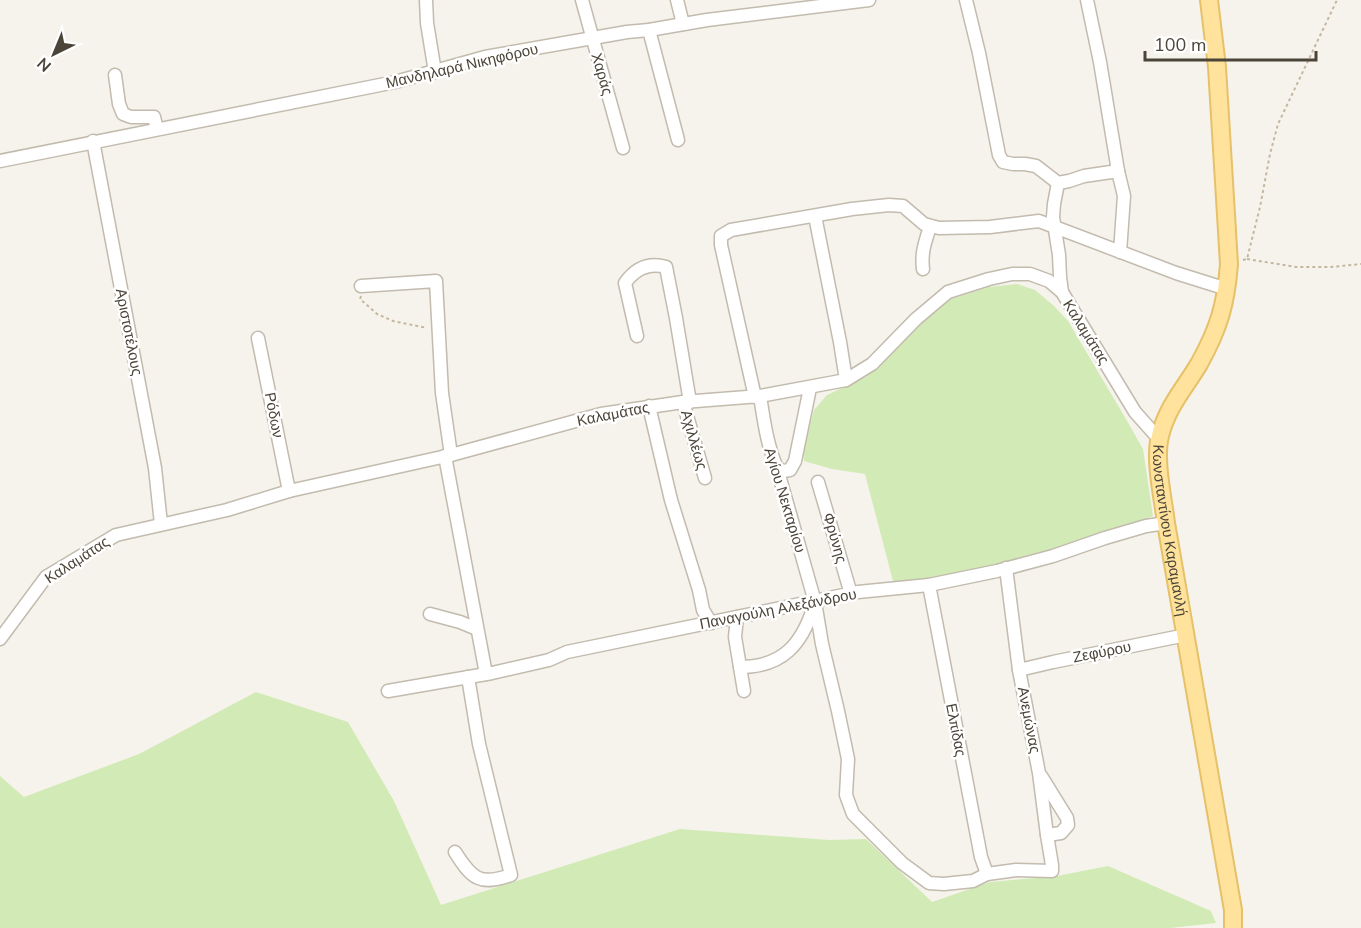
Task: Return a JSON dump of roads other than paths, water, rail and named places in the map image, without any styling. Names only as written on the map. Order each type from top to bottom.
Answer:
[{"type":"main road","name":"Κωνσταντίνου Καραμανλή","points":[[1209,0],[1217,67],[1228,264],[1227,289],[1218,327],[1199,364],[1171,406],[1159,439],[1158,458],[1166,523],[1233,910],[1233,928]]},
{"type":"street","points":[[426,0],[435,72]]},
{"type":"street","name":"Χαράς","points":[[582,0],[623,148]]},
{"type":"street","points":[[677,0],[682,24]]},
{"type":"street","name":"Μανδηλαρά Νικηφόρου","points":[[0,161],[396,82],[485,57],[682,24],[870,0]]},
{"type":"street","points":[[966,0],[999,155],[1003,162],[1036,166],[1058,183],[1118,171]]},
{"type":"street","points":[[1087,0],[1124,196],[1120,252]]},
{"type":"street","points":[[649,30],[678,140]]},
{"type":"street","points":[[115,75],[119,104],[123,114],[131,117],[154,117],[157,129]]},
{"type":"street","name":"Αριστοτέλους","points":[[93,141],[155,468],[161,524]]},
{"type":"street","points":[[1058,183],[1054,204],[1054,226],[1062,292]]},
{"type":"street","points":[[846,380],[815,216],[889,205],[903,206],[930,227],[990,227],[1039,221],[1176,273],[1227,289]]},
{"type":"street","name":"Αγίου Νεκταρίου","points":[[815,216],[731,230],[721,236],[721,245],[766,434],[815,602],[848,759],[846,795],[853,814],[902,863],[929,883],[944,885],[973,881],[987,874],[1016,870],[1052,871]]},
{"type":"street","points":[[923,269],[923,247],[930,227]]},
{"type":"street","name":"Αχιλλέως","points":[[637,336],[625,283],[631,275],[644,267],[656,264],[666,267],[676,318],[687,402],[705,478]]},
{"type":"street","name":"Καλαμάτας","points":[[0,639],[46,577],[116,535],[227,510],[289,491],[448,456],[601,414],[650,406],[758,396],[846,380],[872,364],[916,318],[948,292],[1012,274],[1030,274],[1049,281],[1062,292],[1135,412],[1159,439]]},
{"type":"street","points":[[361,286],[436,281],[448,456],[486,674]]},
{"type":"street","name":"Ρόδων","points":[[258,338],[289,491]]},
{"type":"street","points":[[777,468],[783,471],[790,470],[795,461],[810,388]]},
{"type":"street","points":[[650,406],[671,500],[703,610],[711,623]]},
{"type":"street","name":"Φρύνης","points":[[818,482],[851,594]]},
{"type":"street","name":"Παναγούλη Αλεξάνδρου","points":[[388,692],[486,674],[549,660],[567,652],[851,594],[929,585],[1053,556],[1105,538],[1166,523]]},
{"type":"street","name":"Ανεμώνας","points":[[1006,568],[1019,670],[1039,773],[1052,871]]},
{"type":"street","name":"Ελπίδας","points":[[929,585],[967,787],[981,856],[987,874]]},
{"type":"street","points":[[741,667],[756,667],[782,657],[797,643],[808,624],[815,602]]},
{"type":"street","points":[[430,614],[477,629]]},
{"type":"street","points":[[737,617],[735,637],[744,691]]},
{"type":"street","name":"Ζεφύρου","points":[[1019,670],[1186,635]]},
{"type":"street","points":[[455,852],[465,867],[480,880],[494,881],[511,875],[479,744],[468,677]]},
{"type":"street","points":[[1039,773],[1067,818],[1068,825],[1061,833],[1047,836]]}]
